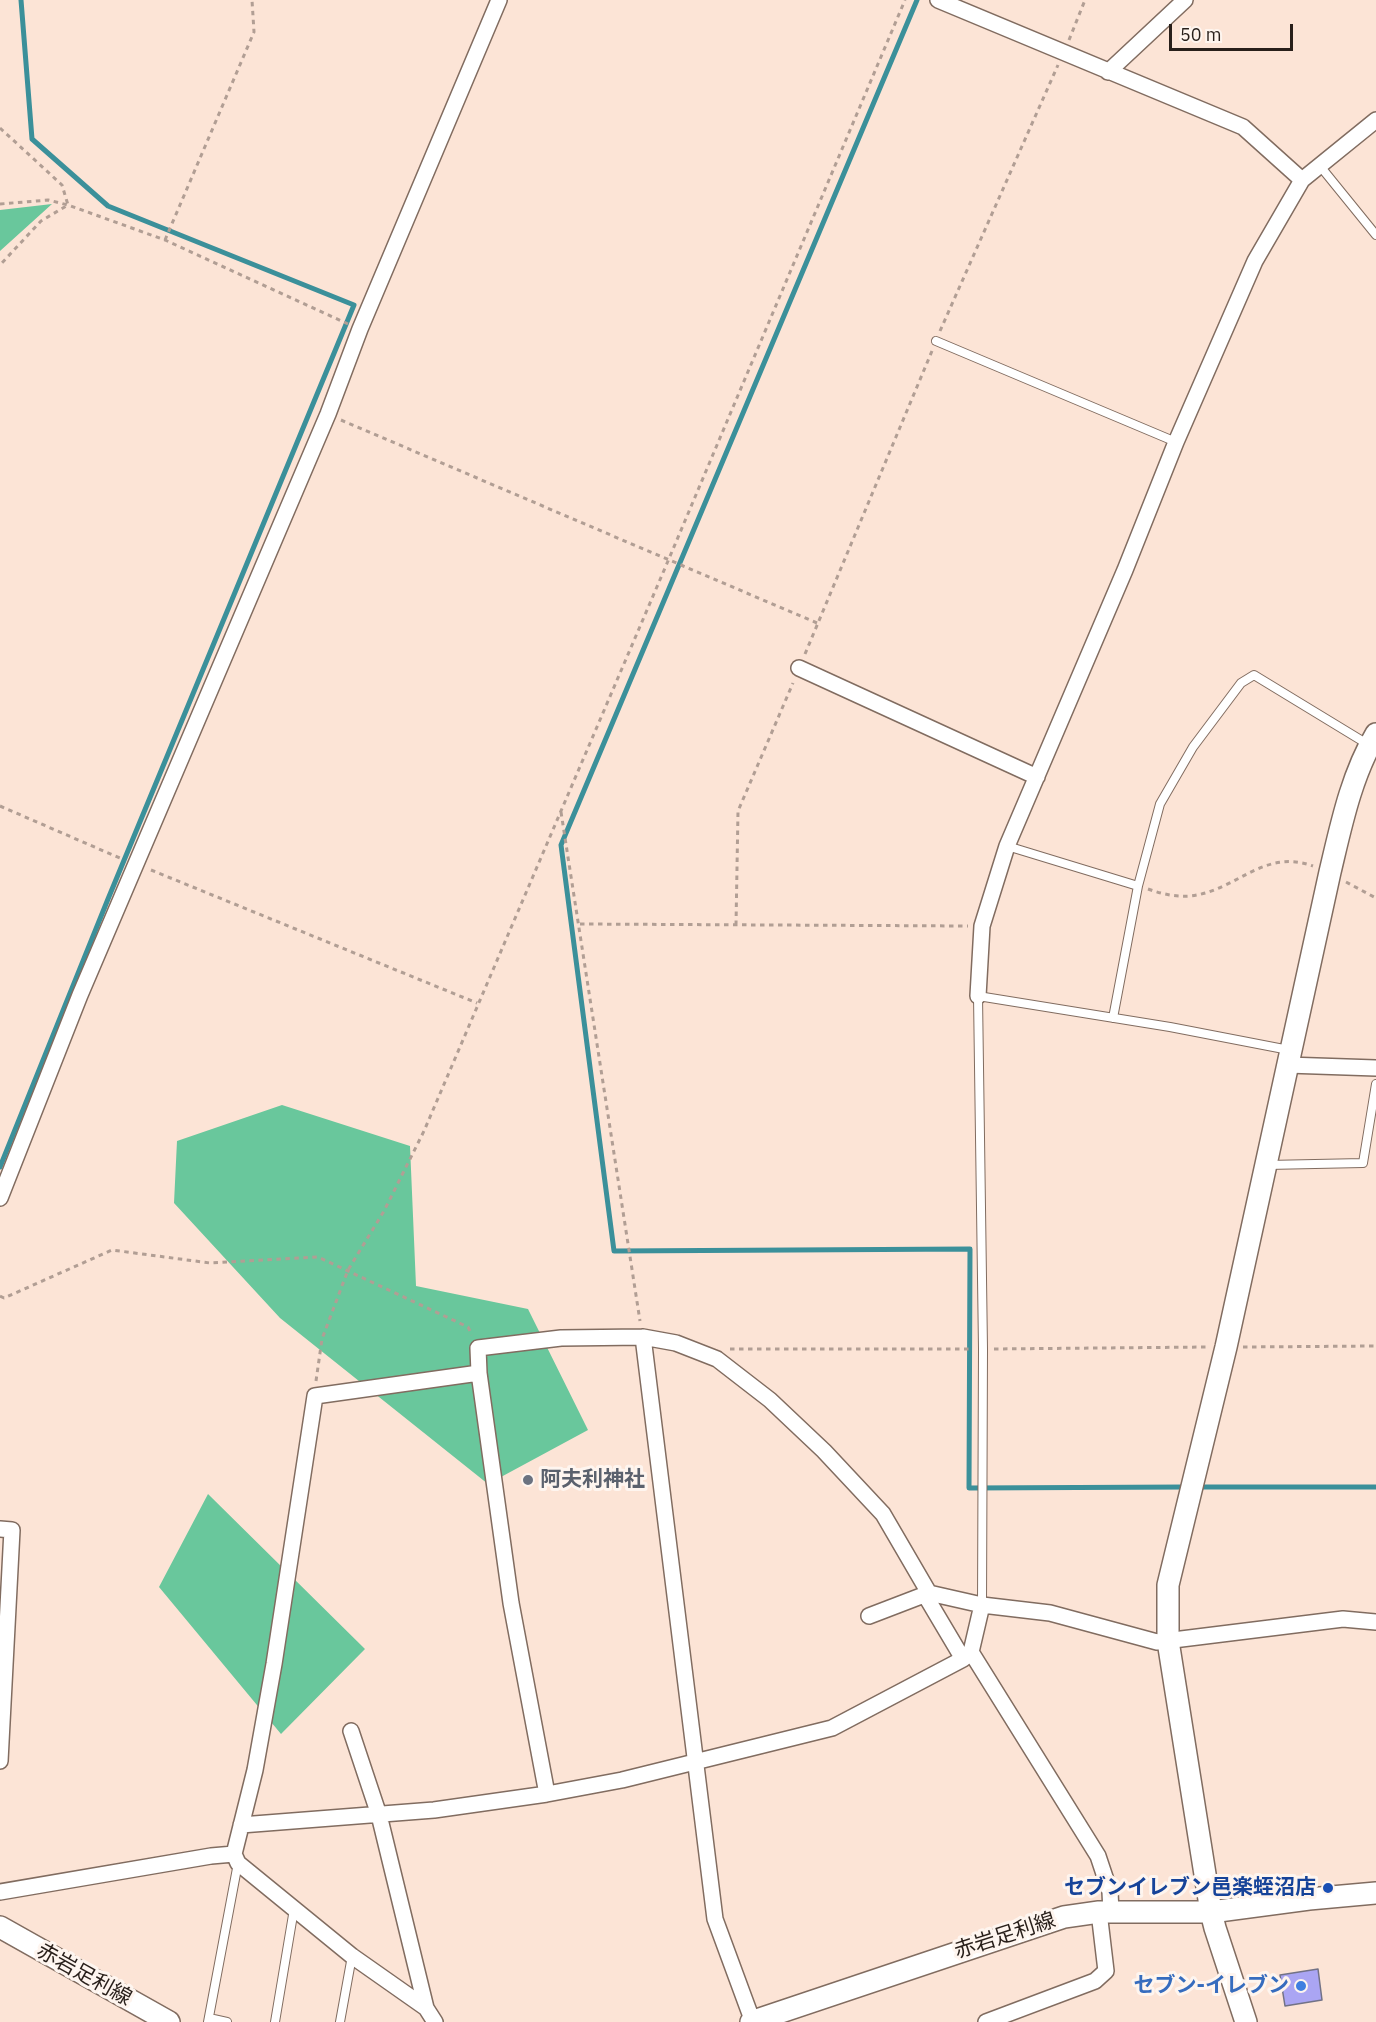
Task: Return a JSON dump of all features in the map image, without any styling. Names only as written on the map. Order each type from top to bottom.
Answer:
[{"type":"street","points":[[0,1198],[80,995],[328,414],[360,329],[499,0]]},
{"type":"street","points":[[938,0],[1243,127],[1302,180]]},
{"type":"street","points":[[1108,72],[1185,0]]},
{"type":"street","points":[[978,996],[982,926],[1007,846],[1125,570],[1176,442],[1255,261],[1302,180],[1376,120]]},
{"type":"street","points":[[799,668],[1036,777]]},
{"type":"street","points":[[1246,2022],[1211,1912],[1168,1641],[1168,1585],[1226,1347],[1330,872],[1349,797],[1373,740]]},
{"type":"street","points":[[1289,1058],[1376,1068]]},
{"type":"street","points":[[643,1337],[715,1918],[752,2022]]},
{"type":"street","points":[[547,1794],[511,1603],[479,1373],[478,1348],[561,1338],[643,1337],[676,1343],[717,1359],[770,1400],[824,1450],[883,1514],[927,1594],[1098,1856],[1110,1892],[1105,1912],[1106,1971],[1095,1981],[986,2022]]},
{"type":"street","points":[[236,1858],[274,1664],[315,1396],[479,1373]]},
{"type":"street","points":[[0,1529],[12,1530],[0,1761]]},
{"type":"street","points":[[869,1616],[927,1594],[982,1605],[1050,1614],[1157,1642],[1343,1619],[1376,1622]]},
{"type":"street","points":[[241,1825],[379,1815],[547,1794],[622,1780],[832,1728],[967,1656],[982,1605]]},
{"type":"street","points":[[351,1731],[379,1815],[426,2008],[435,2022]]},
{"type":"street","points":[[0,1892],[236,1858],[352,1956],[426,2008]]},
{"type":"street","name":"赤岩足利線","points":[[752,2022],[1064,1917],[1105,1912],[1211,1912],[1376,1893]]},
{"type":"street","name":"赤岩足利線","points":[[0,1927],[169,2022]]},
{"type":"lane","points":[[1320,166],[1376,235]]},
{"type":"lane","points":[[936,341],[1176,442]]},
{"type":"lane","points":[[1113,1018],[1138,886],[1160,804],[1193,747],[1241,683],[1254,675],[1373,740]]},
{"type":"lane","points":[[1007,846],[1138,886]]},
{"type":"lane","points":[[982,1605],[978,996],[1113,1018],[1289,1058]]},
{"type":"lane","points":[[1265,1166],[1363,1163],[1376,1084]]},
{"type":"lane","points":[[227,2022],[208,2020],[236,1858]]},
{"type":"lane","points":[[275,2022],[294,1907]]},
{"type":"lane","points":[[340,2022],[352,1956]]},
{"type":"path","points":[[165,240],[254,32],[252,0]]},
{"type":"path","points":[[315,1396],[322,1339],[348,1270],[384,1211],[424,1131],[905,0]]},
{"type":"path","points":[[736,925],[738,811],[936,341],[1085,0]]},
{"type":"path","points":[[0,128],[62,185],[68,205]]},
{"type":"path","points":[[0,204],[48,200],[68,205],[165,240],[360,329]]},
{"type":"path","points":[[0,265],[41,221],[68,205]]},
{"type":"path","points":[[328,414],[817,623]]},
{"type":"path","points":[[0,806],[135,864],[477,1003]]},
{"type":"path","points":[[561,810],[643,1337]]},
{"type":"path","points":[[1138,886],[1165,895],[1190,896],[1217,889],[1265,864],[1284,861],[1307,864],[1330,872],[1376,898]]},
{"type":"path","points":[[580,924],[982,926]]},
{"type":"path","points":[[0,1296],[4,1298],[112,1250],[210,1263],[318,1257],[468,1327],[478,1348]]},
{"type":"path","points":[[1226,1347],[1376,1346]]},
{"type":"green space","points":[[52,204],[0,251],[0,210]]},
{"type":"green space","points":[[282,1105],[410,1146],[416,1286],[528,1309],[588,1430],[488,1484],[280,1318],[174,1203],[177,1141]]},
{"type":"green space","points":[[208,1494],[365,1649],[281,1734],[159,1587]]},
{"type":"building","points":[[1318,1969],[1322,2000],[1285,2006],[1280,1975]]},
{"type":"waterway","points":[[0,1167],[108,899],[354,305],[108,206],[32,139],[21,0]]},
{"type":"waterway","points":[[917,0],[561,845],[614,1251],[970,1249],[969,1488],[1186,1487]]},
{"type":"waterway","points":[[1195,1487],[1376,1487]]},
{"type":"place","name":"阿夫利神社","points":[[528,1480]]},
{"type":"place","name":"セブンイレブン邑楽蛭沼店","points":[[1328,1888]]},
{"type":"place","name":"セブン-イレブン","points":[[1301,1986]]}]
